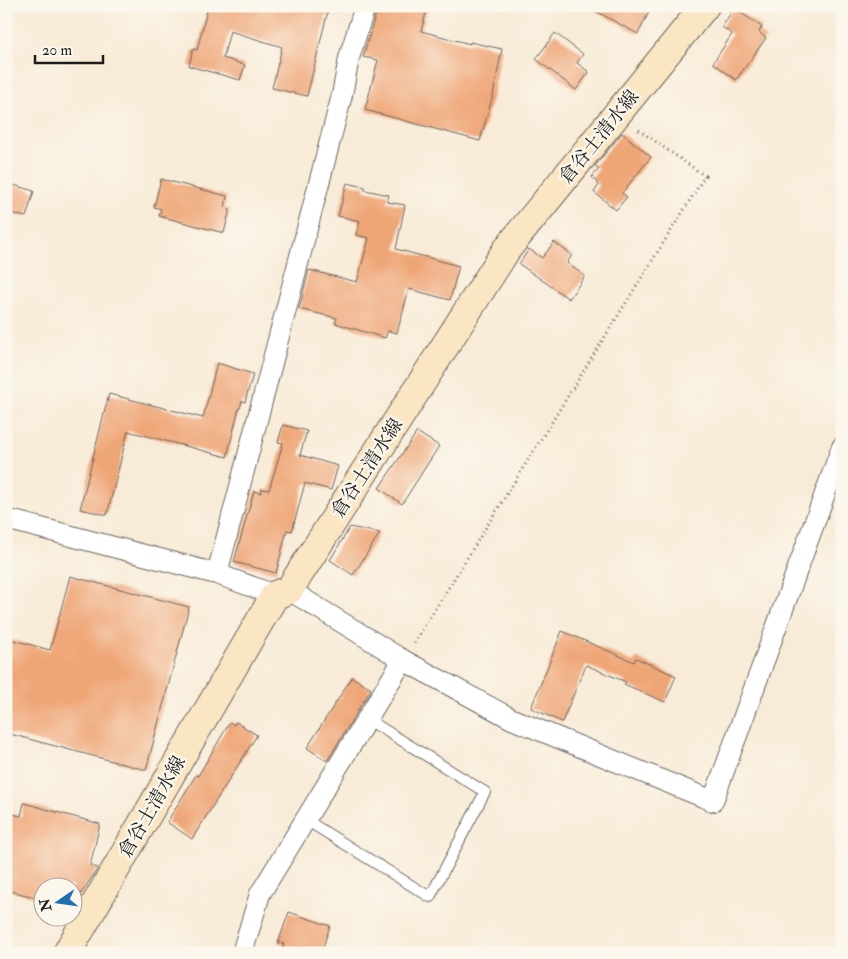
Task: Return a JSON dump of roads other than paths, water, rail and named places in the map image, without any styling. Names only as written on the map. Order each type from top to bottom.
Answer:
[{"type":"main road","name":"倉谷土清水線","points":[[67,953],[282,592],[507,249],[705,6]]},
{"type":"street","points":[[217,574],[342,94],[348,58],[365,6]]},
{"type":"street","points":[[6,519],[282,592],[512,719],[713,801],[842,447]]},
{"type":"street","points":[[242,953],[260,894],[403,660]]},
{"type":"lane","points":[[306,820],[430,897],[484,792],[367,719]]}]
